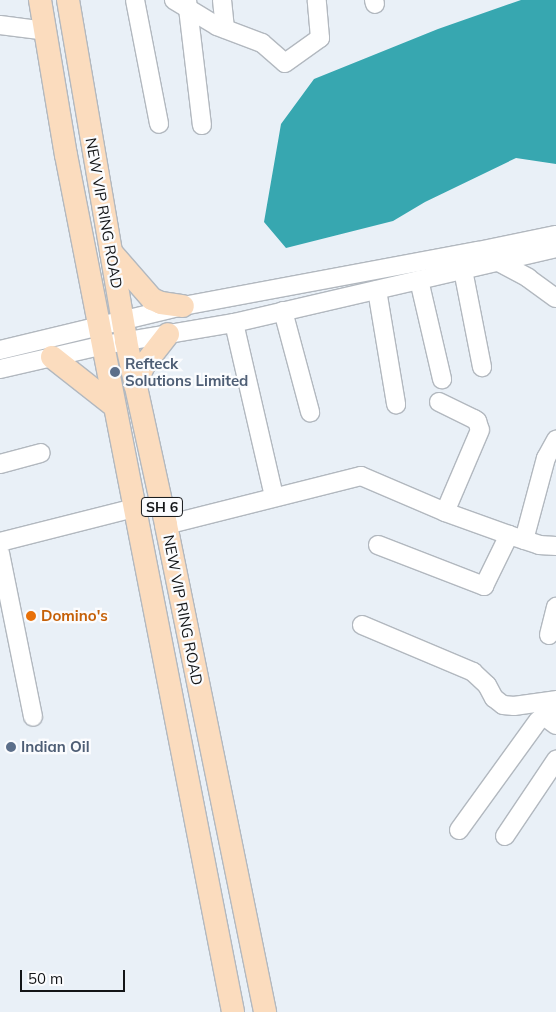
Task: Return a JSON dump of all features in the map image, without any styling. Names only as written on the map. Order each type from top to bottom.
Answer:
[{"type":"main road","name":"NEW VIP RING ROAD","points":[[40,0],[66,155],[113,334],[135,385],[166,525],[265,1012]]},
{"type":"main road","name":"NEW VIP RING ROAD","points":[[68,0],[110,252],[114,406],[233,1012]]},
{"type":"main road","points":[[110,252],[152,298],[161,303],[183,306]]},
{"type":"main road","points":[[135,385],[144,365],[168,334]]},
{"type":"main road","points":[[52,356],[114,406]]},
{"type":"main road","points":[[154,608],[181,601]]},
{"type":"main road","points":[[193,806],[221,800]]},
{"type":"street","points":[[135,0],[159,124]]},
{"type":"street","points":[[222,0],[225,29]]},
{"type":"street","points":[[183,3],[225,29],[262,43],[285,63],[320,38],[317,0]]},
{"type":"street","points":[[183,3],[202,125]]},
{"type":"street","points":[[0,25],[46,31]]},
{"type":"street","points":[[0,369],[52,356],[183,306],[556,235]]},
{"type":"street","points":[[0,350],[113,334],[168,334],[234,323],[556,248]]},
{"type":"street","points":[[478,251],[528,278],[556,298]]},
{"type":"street","points":[[463,270],[482,367]]},
{"type":"street","points":[[419,280],[442,379]]},
{"type":"street","points":[[377,290],[396,404]]},
{"type":"street","points":[[283,312],[310,412]]},
{"type":"street","points":[[234,323],[274,496]]},
{"type":"street","points":[[439,402],[474,418],[480,430],[446,512]]},
{"type":"street","points":[[378,545],[484,586],[517,537],[546,458],[555,443]]},
{"type":"street","points":[[1,460],[41,453]]},
{"type":"street","points":[[166,525],[274,496],[361,476],[446,512],[539,545],[556,546]]},
{"type":"street","points":[[0,542],[134,508]]},
{"type":"street","points":[[0,553],[33,717]]},
{"type":"street","points":[[549,635],[556,607]]},
{"type":"street","points":[[362,625],[473,672],[487,684],[494,698],[503,706],[556,700]]},
{"type":"street","points":[[459,830],[552,715]]},
{"type":"street","points":[[506,836],[556,760]]},
{"type":"water","points":[[521,0],[556,0],[556,164],[516,158],[425,202],[393,221],[286,248],[264,222],[281,124],[314,79],[438,29]]},
{"type":"place","name":"Refteck Solutions Limited","points":[[115,372]]},
{"type":"place","name":"Domino's","points":[[31,616]]},
{"type":"place","name":"Indian Oil","points":[[11,747]]}]
